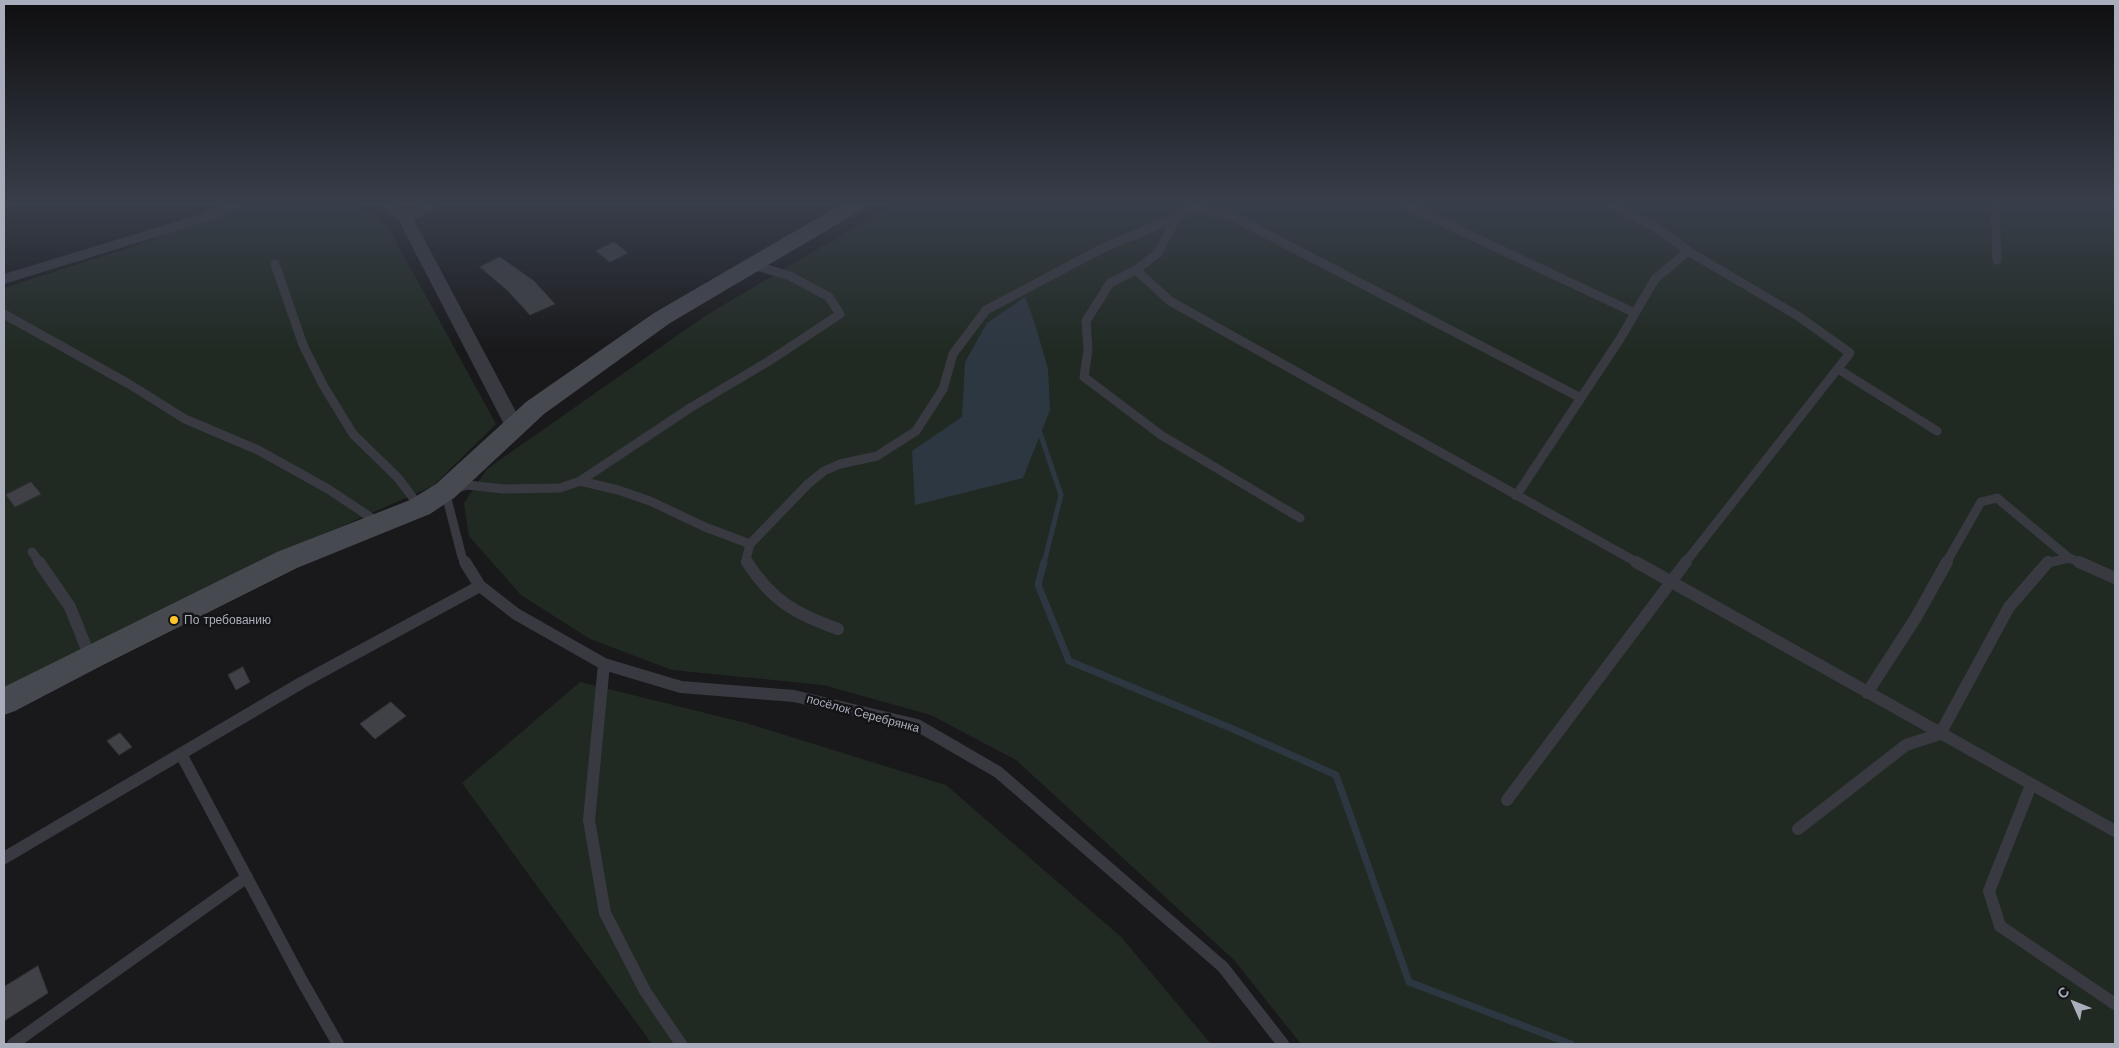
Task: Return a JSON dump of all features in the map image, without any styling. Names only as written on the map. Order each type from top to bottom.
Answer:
[{"type":"street","points":[[4,279],[86,254]]},
{"type":"street","points":[[424,254],[515,427]]},
{"type":"street","points":[[4,702],[90,657],[287,560],[420,507],[445,491],[535,408],[662,318],[772,254]]},
{"type":"lane","points":[[838,629],[787,609],[759,582],[746,560],[750,544],[808,484],[824,471],[840,464],[877,456],[916,431],[942,389],[953,354],[986,310],[1092,254]]},
{"type":"lane","points":[[1157,254],[1136,270],[1110,283],[1086,321],[1088,350],[1084,377],[1110,399],[1161,435],[1300,518]]},
{"type":"lane","points":[[1305,254],[1581,398]]},
{"type":"lane","points":[[1510,254],[1636,313]]},
{"type":"lane","points":[[1516,496],[1636,313],[1655,279],[1685,254]]},
{"type":"lane","points":[[1507,800],[1670,582],[1850,353],[1798,316],[1693,254]]},
{"type":"lane","points":[[1997,254],[1997,260]]},
{"type":"lane","points":[[275,264],[304,345],[323,385],[353,434],[398,478],[420,507]]},
{"type":"lane","points":[[445,491],[468,485],[503,489],[560,488],[580,480],[840,314],[829,297],[790,276],[753,265]]},
{"type":"lane","points":[[1136,270],[1170,301],[2115,831]]},
{"type":"lane","points":[[4,314],[128,384],[185,419],[267,455],[328,489],[380,523]]},
{"type":"lane","points":[[1838,369],[1937,431]]},
{"type":"lane","points":[[580,480],[650,501],[705,527],[750,544]]},
{"type":"lane","name":"посёлок Серебрянка","points":[[445,491],[462,557],[480,586],[516,614],[604,664],[681,687],[794,696],[917,725],[998,772],[1223,967],[1283,1044]]},
{"type":"lane","points":[[1867,693],[1915,619],[1981,502],[1997,498],[2068,558],[2115,578]]},
{"type":"lane","points":[[32,552],[70,607],[90,657]]},
{"type":"lane","points":[[1798,829],[1906,745],[1940,734],[2009,607],[2048,562],[2068,558]]},
{"type":"lane","points":[[4,858],[301,683],[480,586]]},
{"type":"lane","points":[[604,664],[589,820],[605,914],[645,991],[681,1044]]},
{"type":"lane","points":[[181,754],[338,1044]]},
{"type":"lane","points":[[2031,785],[1989,891],[2000,926],[2115,1004]]},
{"type":"lane","points":[[13,1044],[247,877]]},
{"type":"shaded area","points":[[110,254],[403,254],[496,424],[433,486],[301,544],[4,688],[4,288]]},
{"type":"shaded area","points":[[810,254],[2115,254],[2115,1044],[1301,1044],[1234,960],[1016,760],[931,715],[823,685],[672,670],[590,639],[521,595],[469,536],[464,503],[487,469],[705,316]]},
{"type":"shaded area","points":[[1025,297],[1048,369],[1050,410],[1023,478],[915,505],[912,451],[962,417],[965,362],[987,323]]},
{"type":"shaded area","points":[[580,682],[746,723],[946,785],[1121,937],[1211,1044],[652,1044],[462,783]]},
{"type":"building","points":[[600,254],[626,254],[610,262]]},
{"type":"building","points":[[500,257],[534,281],[555,304],[530,315],[507,290],[480,267]]},
{"type":"building","points":[[31,482],[41,494],[15,507],[6,495]]},
{"type":"building","points":[[243,667],[250,682],[236,690],[228,675]]},
{"type":"building","points":[[391,702],[406,716],[375,739],[360,724]]},
{"type":"building","points":[[120,733],[132,747],[119,755],[107,741]]},
{"type":"building","points":[[38,966],[48,993],[4,1021],[4,987]]},
{"type":"waterway","points":[[1038,427],[1061,495],[1044,563]]},
{"type":"waterway","points":[[1044,562],[1038,585],[1069,661],[1233,729],[1336,775],[1409,982],[1571,1044]]},
{"type":"place","name":"По требованию","points":[[174,620]]}]
